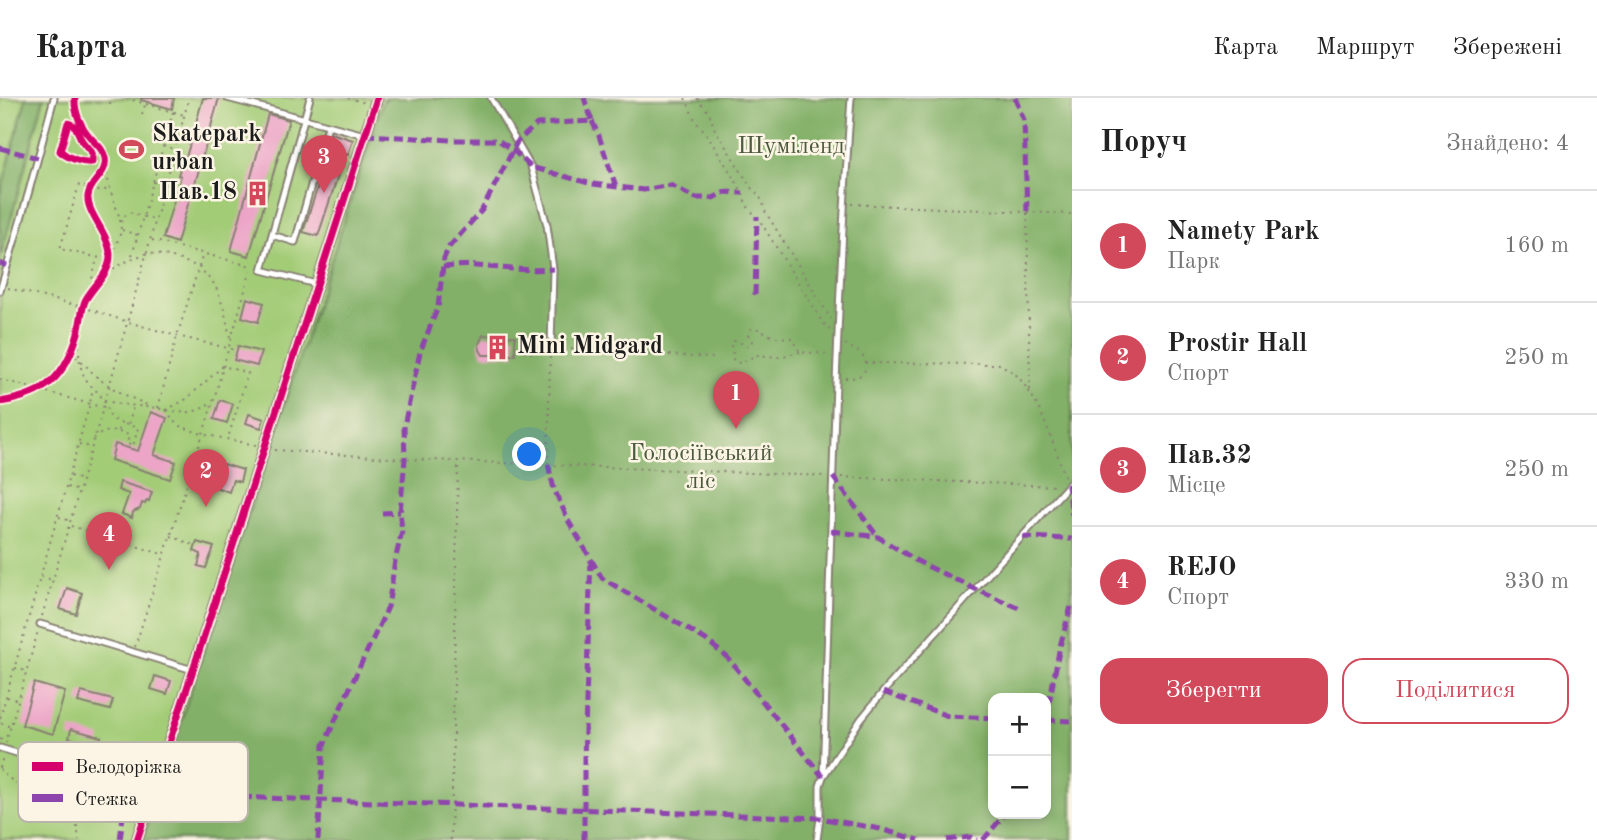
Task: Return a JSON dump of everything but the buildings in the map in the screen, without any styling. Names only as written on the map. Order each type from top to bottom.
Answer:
[{"type":"street","points":[[169,742],[375,102]]},
{"type":"street","points":[[137,840],[143,822]]},
{"type":"lane","points":[[1,289],[54,98]]},
{"type":"lane","points":[[227,98],[365,135]]},
{"type":"lane","points":[[310,98],[262,270],[316,284]]},
{"type":"lane","points":[[491,98],[531,167],[547,225],[554,269],[551,348]]},
{"type":"lane","points":[[823,777],[837,354],[851,98]]},
{"type":"lane","points":[[272,235],[295,242],[328,126]]},
{"type":"lane","points":[[817,840],[820,786],[823,777],[861,719],[1070,484]]},
{"type":"lane","points":[[40,624],[193,670]]},
{"type":"path","points":[[110,104],[111,98]]},
{"type":"path","points":[[126,98],[184,116]]},
{"type":"path","points":[[0,740],[8,737],[11,727],[148,253],[189,98]]},
{"type":"path","points":[[348,98],[375,102]]},
{"type":"path","points":[[685,98],[690,106],[691,116],[704,130],[743,194],[745,203],[757,216],[823,323],[838,338],[864,356],[866,370],[862,375],[855,378],[837,377]]},
{"type":"path","points":[[696,98],[706,107],[713,125],[752,189],[763,202],[765,211],[829,315],[838,338]]},
{"type":"path","points":[[142,114],[145,104]]},
{"type":"path","points":[[131,259],[173,112]]},
{"type":"path","points":[[168,128],[180,131]]},
{"type":"path","points":[[163,146],[175,149]]},
{"type":"path","points":[[93,183],[79,185],[60,249],[97,258],[110,255],[120,240],[121,230],[101,148]]},
{"type":"path","points":[[87,199],[93,183],[104,171],[105,159]]},
{"type":"path","points":[[158,164],[170,167]]},
{"type":"path","points":[[153,182],[166,186]]},
{"type":"path","points":[[93,183],[99,191],[110,189]]},
{"type":"path","points":[[844,203],[1072,214]]},
{"type":"path","points":[[121,222],[128,212],[156,220]]},
{"type":"path","points":[[1027,212],[1030,393]]},
{"type":"path","points":[[121,230],[138,235]]},
{"type":"path","points":[[133,652],[214,399],[252,266],[151,240]]},
{"type":"path","points":[[107,272],[110,255],[108,245]]},
{"type":"path","points":[[89,295],[107,272],[131,259],[148,253],[170,256],[199,267],[215,285],[224,309],[230,341]]},
{"type":"path","points":[[158,408],[202,254]]},
{"type":"path","points":[[97,258],[89,295],[68,357],[79,358],[97,377],[149,406],[180,413],[193,412],[206,407],[214,399]]},
{"type":"path","points":[[1,289],[89,295],[128,322],[236,350]]},
{"type":"path","points":[[80,324],[79,358],[84,376],[104,400],[115,422],[138,428],[133,446],[127,444],[129,435],[118,432],[102,432],[94,439]]},
{"type":"path","points":[[800,352],[791,338],[771,336],[758,329],[751,330],[748,335],[752,341],[749,346],[733,341],[731,346],[732,358],[741,363],[756,355],[779,357],[800,352],[837,354]]},
{"type":"path","points":[[551,348],[525,353],[525,341],[551,348],[713,358]]},
{"type":"path","points":[[548,464],[551,348]]},
{"type":"path","points":[[166,410],[177,425],[202,434],[279,451],[833,477],[1070,484],[1030,393],[1017,375],[1000,364],[866,363]]},
{"type":"path","points":[[223,366],[248,373],[228,439]]},
{"type":"path","points":[[166,410],[185,400],[223,366]]},
{"type":"path","points":[[0,379],[102,407]]},
{"type":"path","points":[[30,394],[41,390],[48,383]]},
{"type":"path","points":[[11,727],[3,725],[0,718],[93,388]]},
{"type":"path","points":[[104,400],[117,405],[149,406]]},
{"type":"path","points":[[129,426],[133,407]]},
{"type":"path","points":[[118,432],[121,424]]},
{"type":"path","points":[[78,444],[91,448]]},
{"type":"path","points":[[451,840],[458,461]]},
{"type":"path","points":[[69,476],[82,480]]},
{"type":"path","points":[[66,487],[79,491]]},
{"type":"path","points":[[58,517],[71,521]]},
{"type":"path","points":[[69,526],[163,554]]},
{"type":"path","points":[[170,536],[196,545]]},
{"type":"path","points":[[40,577],[53,580]]},
{"type":"path","points":[[14,668],[26,671]]},
{"type":"path","points":[[6,697],[18,700]]},
{"type":"path","points":[[2,749],[0,768],[18,784]]},
{"type":"path","points":[[76,822],[79,840]]},
{"type":"green space","name":"Голосіївський ліс","points":[[0,98],[1072,98],[1072,840],[0,840]]},
{"type":"green space","points":[[26,98],[44,98],[0,259],[0,195]]},
{"type":"green space","name":"Голосіївський ліс","points":[[389,98],[1072,98],[1072,840],[142,840],[148,822],[248,822],[248,742],[174,742],[383,101]]},
{"type":"marked path","points":[[318,840],[324,745],[388,607],[402,531],[400,512],[405,459],[404,426],[420,352],[438,307],[444,258],[449,247],[482,210],[517,142],[537,124],[592,121],[584,98]]},
{"type":"marked path","points":[[1015,98],[1024,120],[1027,212]]},
{"type":"marked path","points":[[592,121],[616,187]]},
{"type":"marked path","points":[[365,135],[498,140],[531,167],[592,184],[644,190],[670,185],[696,198],[713,198],[725,192],[743,193]]},
{"type":"marked path","points":[[0,148],[38,158]]},
{"type":"marked path","points":[[755,295],[757,216]]},
{"type":"marked path","points":[[0,263],[7,266]]},
{"type":"marked path","points":[[443,267],[553,269]]},
{"type":"marked path","points":[[548,464],[554,489],[569,522],[602,578],[706,640],[728,658],[823,777]]},
{"type":"marked path","points":[[833,477],[878,537]]},
{"type":"marked path","points":[[1072,486],[1068,486],[1072,515]]},
{"type":"marked path","points":[[382,513],[400,512]]},
{"type":"marked path","points":[[831,531],[878,537],[917,561],[1022,609]]},
{"type":"marked path","points":[[1023,537],[1072,539]]},
{"type":"marked path","points":[[584,840],[591,559]]},
{"type":"marked path","points":[[1051,693],[1072,603]]},
{"type":"marked path","points":[[883,692],[948,716],[988,718]]},
{"type":"marked path","points":[[1051,720],[1072,721]]},
{"type":"marked path","points":[[248,797],[820,818],[880,829],[919,840]]},
{"type":"marked path","points":[[983,840],[1001,819]]},
{"type":"marked path","points":[[120,840],[122,822]]},
{"type":"marked path","points":[[947,840],[971,837],[977,840]]},
{"type":"cycle path","points":[[0,402],[41,389],[60,372],[73,348],[85,301],[109,262],[109,247],[88,203],[89,190],[104,169],[105,158],[81,124],[75,98]]},
{"type":"cycle path","points":[[169,742],[377,98]]},
{"type":"cycle path","points":[[68,123],[75,126],[92,153],[92,162],[75,160],[60,151],[68,123]]},
{"type":"cycle path","points":[[137,840],[143,822]]},
{"type":"place","name":"Skatepark urban","points":[[132,149]]},
{"type":"place","name":"Пав.18","points":[[257,193]]},
{"type":"place","name":"Пав.32","points":[[324,193]]},
{"type":"place","name":"Mini Midgard","points":[[497,347]]},
{"type":"place","name":"Namety Park","points":[[736,429]]},
{"type":"place","name":"Prostir Hall","points":[[206,507]]},
{"type":"place","name":"REJO","points":[[109,570]]},
{"type":"park label","name":"Шуміленд","points":[[791,147]]}]
